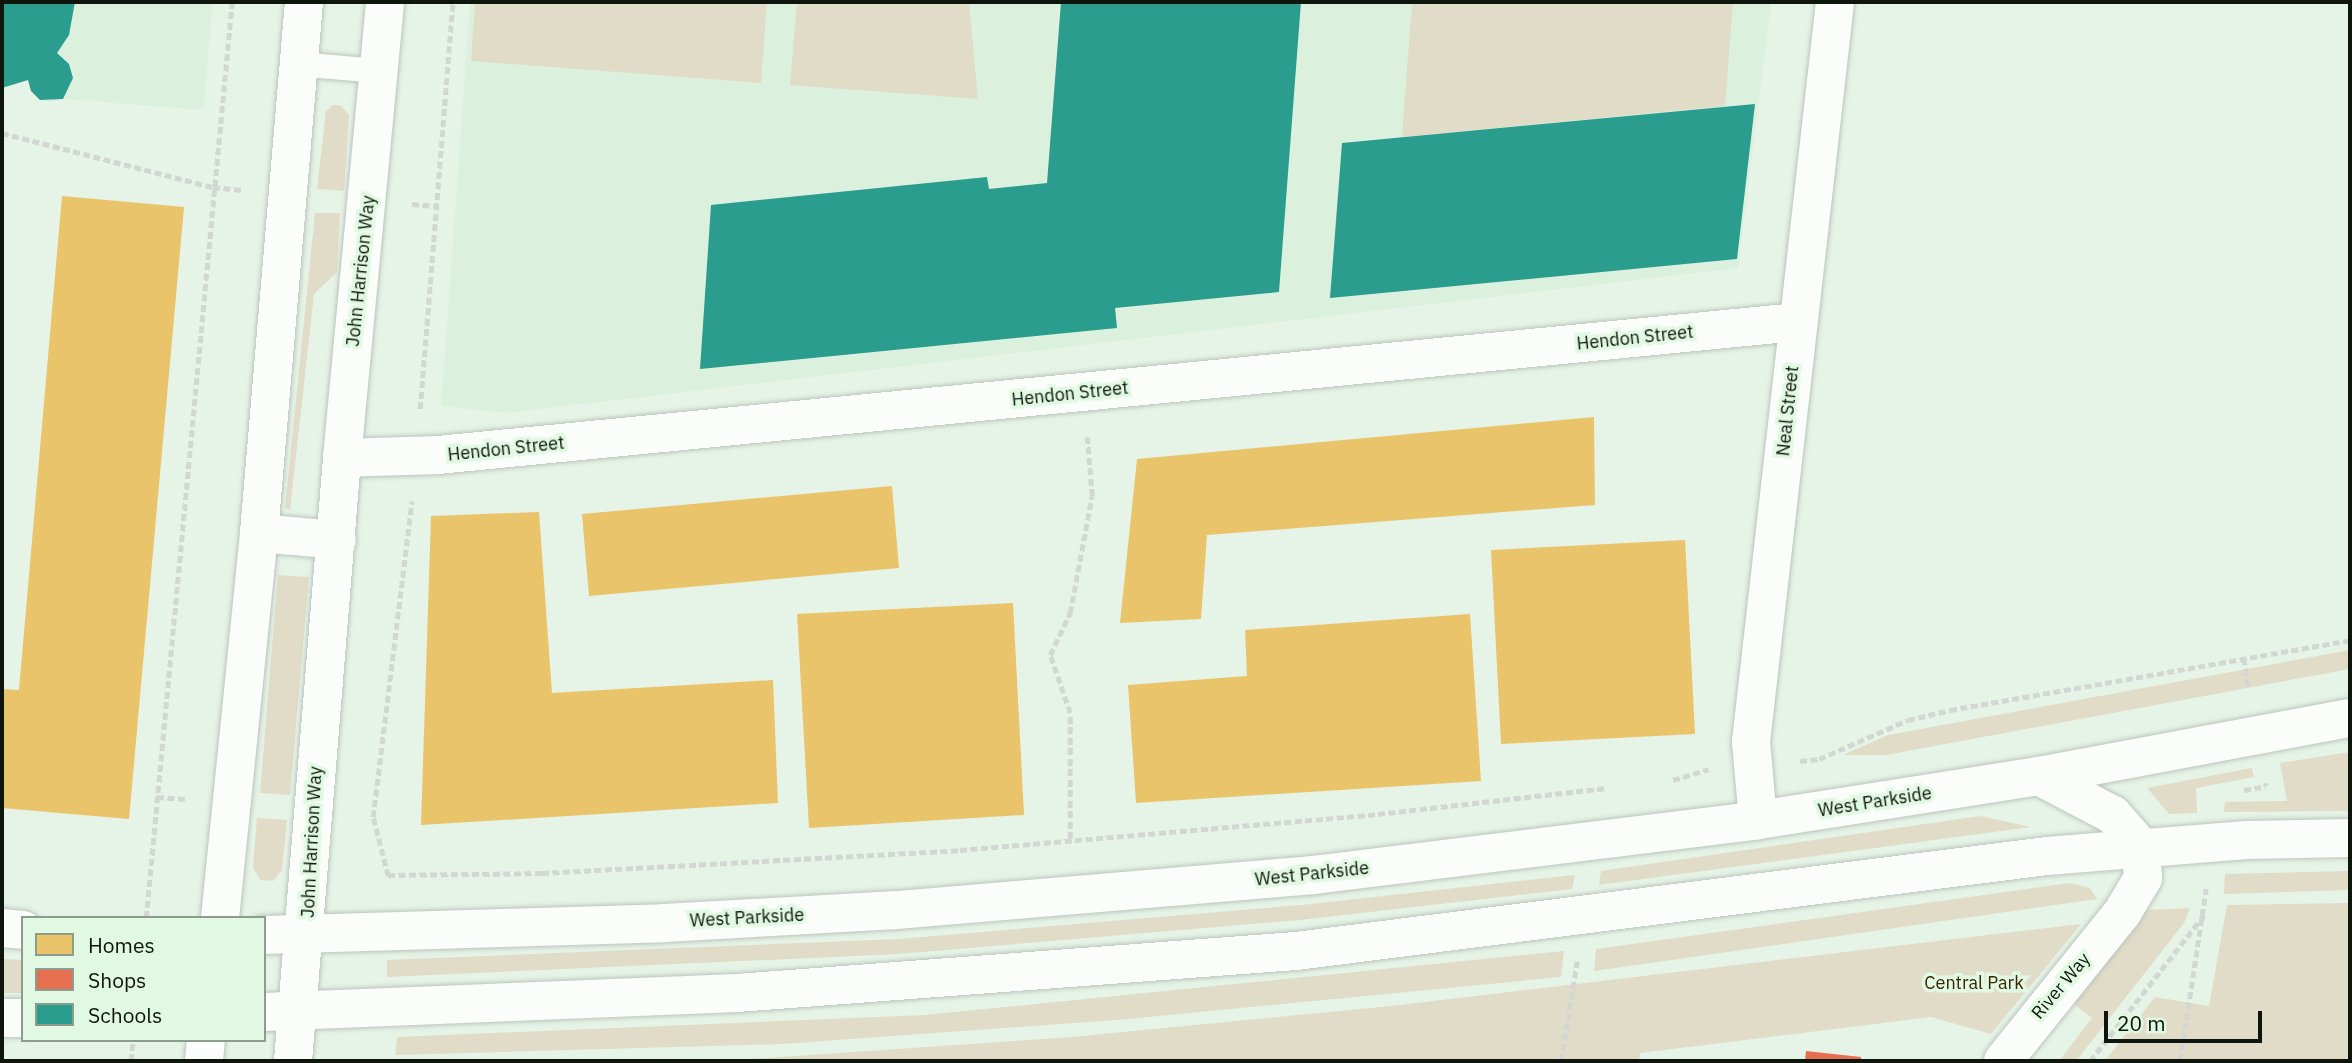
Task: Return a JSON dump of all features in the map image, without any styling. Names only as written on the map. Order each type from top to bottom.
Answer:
[{"type":"street","points":[[220,916],[259,533],[304,2]]},
{"type":"street","name":"John Harrison Way","points":[[293,1061],[282,1011],[307,933],[313,796],[385,2]]},
{"type":"street","name":"Neal Street","points":[[1758,820],[1751,742],[1835,2]]},
{"type":"street","name":"Hendon Street","points":[[342,458],[438,455],[1798,322]]},
{"type":"street","points":[[259,533],[337,540]]},
{"type":"street","name":"West Parkside","points":[[266,935],[664,923],[897,910],[1312,875],[1758,820],[2039,776],[2350,718]]},
{"type":"street","points":[[2039,776],[2113,815],[2141,847]]},
{"type":"street","points":[[282,1011],[737,993],[1296,951],[2141,847],[2350,838]]},
{"type":"street","name":"River Way","points":[[2003,1061],[2122,913],[2143,878],[2141,847]]},
{"type":"street","points":[[2,929],[21,929]]},
{"type":"street","points":[[2,1018],[21,1018]]},
{"type":"street","points":[[204,1061],[206,1042]]},
{"type":"lane","points":[[297,64],[379,71]]},
{"type":"path","points":[[146,916],[232,2]]},
{"type":"path","points":[[420,417],[453,2]]},
{"type":"path","points":[[2,133],[213,187],[246,190]]},
{"type":"path","points":[[1070,839],[1070,713],[1050,655],[1070,613],[1092,496],[1083,392]]},
{"type":"path","points":[[413,489],[373,817],[388,875],[570,872],[960,850],[1378,814],[1610,788]]},
{"type":"path","points":[[1819,759],[1908,720],[2350,640]]},
{"type":"path","points":[[2244,658],[2251,697]]},
{"type":"path","points":[[1665,781],[1714,769]]},
{"type":"path","points":[[2180,1061],[2204,915],[2206,881]]},
{"type":"path","points":[[2090,1061],[2204,915]]},
{"type":"path","points":[[1560,1061],[1578,958]]},
{"type":"path","points":[[131,1061],[133,1042]]},
{"type":"shaded area","points":[[2,2],[213,2],[203,110],[63,99],[48,102],[34,95],[28,80],[2,88]]},
{"type":"shaded area","points":[[470,2],[1771,2],[1738,268],[506,413],[441,406]]},
{"type":"green space","points":[[475,2],[767,2],[761,83],[471,61]]},
{"type":"green space","points":[[797,2],[969,2],[978,99],[790,85]]},
{"type":"green space","points":[[1412,2],[1733,2],[1725,106],[1402,137]]},
{"type":"green space","points":[[333,105],[340,105],[349,115],[344,191],[317,189],[326,111]]},
{"type":"green space","points":[[315,213],[340,213],[337,272],[314,294],[290,510],[285,508]]},
{"type":"green space","points":[[278,575],[309,577],[290,795],[260,793]]},
{"type":"green space","points":[[2350,650],[2350,669],[1886,755],[1843,755],[1888,735]]},
{"type":"green space","points":[[2350,752],[2350,811],[2224,812],[2225,802],[2287,801],[2280,763]]},
{"type":"green space","points":[[2252,768],[2254,777],[2196,788],[2197,813],[2169,814],[2147,788]]},
{"type":"green space","points":[[1980,816],[2031,827],[1599,885],[1601,871]]},
{"type":"green space","points":[[257,818],[287,820],[282,870],[273,881],[260,880],[253,867]]},
{"type":"green space","points":[[2350,871],[2350,890],[2224,894],[2225,874]]},
{"type":"green space","points":[[1575,875],[1572,889],[1300,920],[899,954],[387,977],[387,960],[899,939],[1301,905]]},
{"type":"green space","points":[[2070,883],[2090,888],[2097,899],[1594,971],[1596,949]]},
{"type":"green space","points":[[2350,903],[2350,1061],[2105,1061],[2155,997],[2209,1006],[2227,905]]},
{"type":"green space","points":[[2190,908],[2184,923],[2076,1061],[2059,1061],[2092,1018],[2072,1003],[2145,910]]},
{"type":"green space","name":"Central Park","points":[[2081,924],[1991,1034],[1931,1017],[1640,1053],[1639,1061],[720,1061],[1072,1037],[1391,1006]]},
{"type":"green space","points":[[1564,951],[1561,977],[1117,1020],[782,1044],[395,1055],[397,1037],[925,1015]]},
{"type":"green space","points":[[2,959],[21,960],[21,993],[2,993]]},
{"type":"building: Homes","points":[[62,196],[184,207],[129,819],[2,808],[2,689],[19,690]]},
{"type":"building: Homes","points":[[1594,417],[1595,505],[1207,535],[1201,619],[1120,623],[1137,459]]},
{"type":"building: Homes","points":[[892,486],[899,568],[589,596],[582,514]]},
{"type":"building: Homes","points":[[539,512],[552,693],[773,680],[778,803],[421,825],[431,516]]},
{"type":"building: Homes","points":[[1685,540],[1695,734],[1501,744],[1491,550]]},
{"type":"building: Homes","points":[[1013,603],[1024,815],[809,828],[797,614]]},
{"type":"building: Homes","points":[[1470,614],[1481,781],[1136,803],[1128,685],[1247,676],[1245,630]]},
{"type":"building: Shops","points":[[1806,1051],[1861,1057],[1861,1061],[1805,1061]]},
{"type":"building: Schools","points":[[2,2],[75,2],[69,35],[57,53],[69,64],[73,78],[63,99],[40,100],[31,91],[28,80],[2,88]]},
{"type":"building: Schools","points":[[1061,2],[1301,2],[1279,292],[1115,308],[1117,328],[700,369],[711,205],[987,177],[989,189],[1047,183]]},
{"type":"building: Schools","points":[[1755,104],[1737,259],[1330,298],[1342,143]]}]
